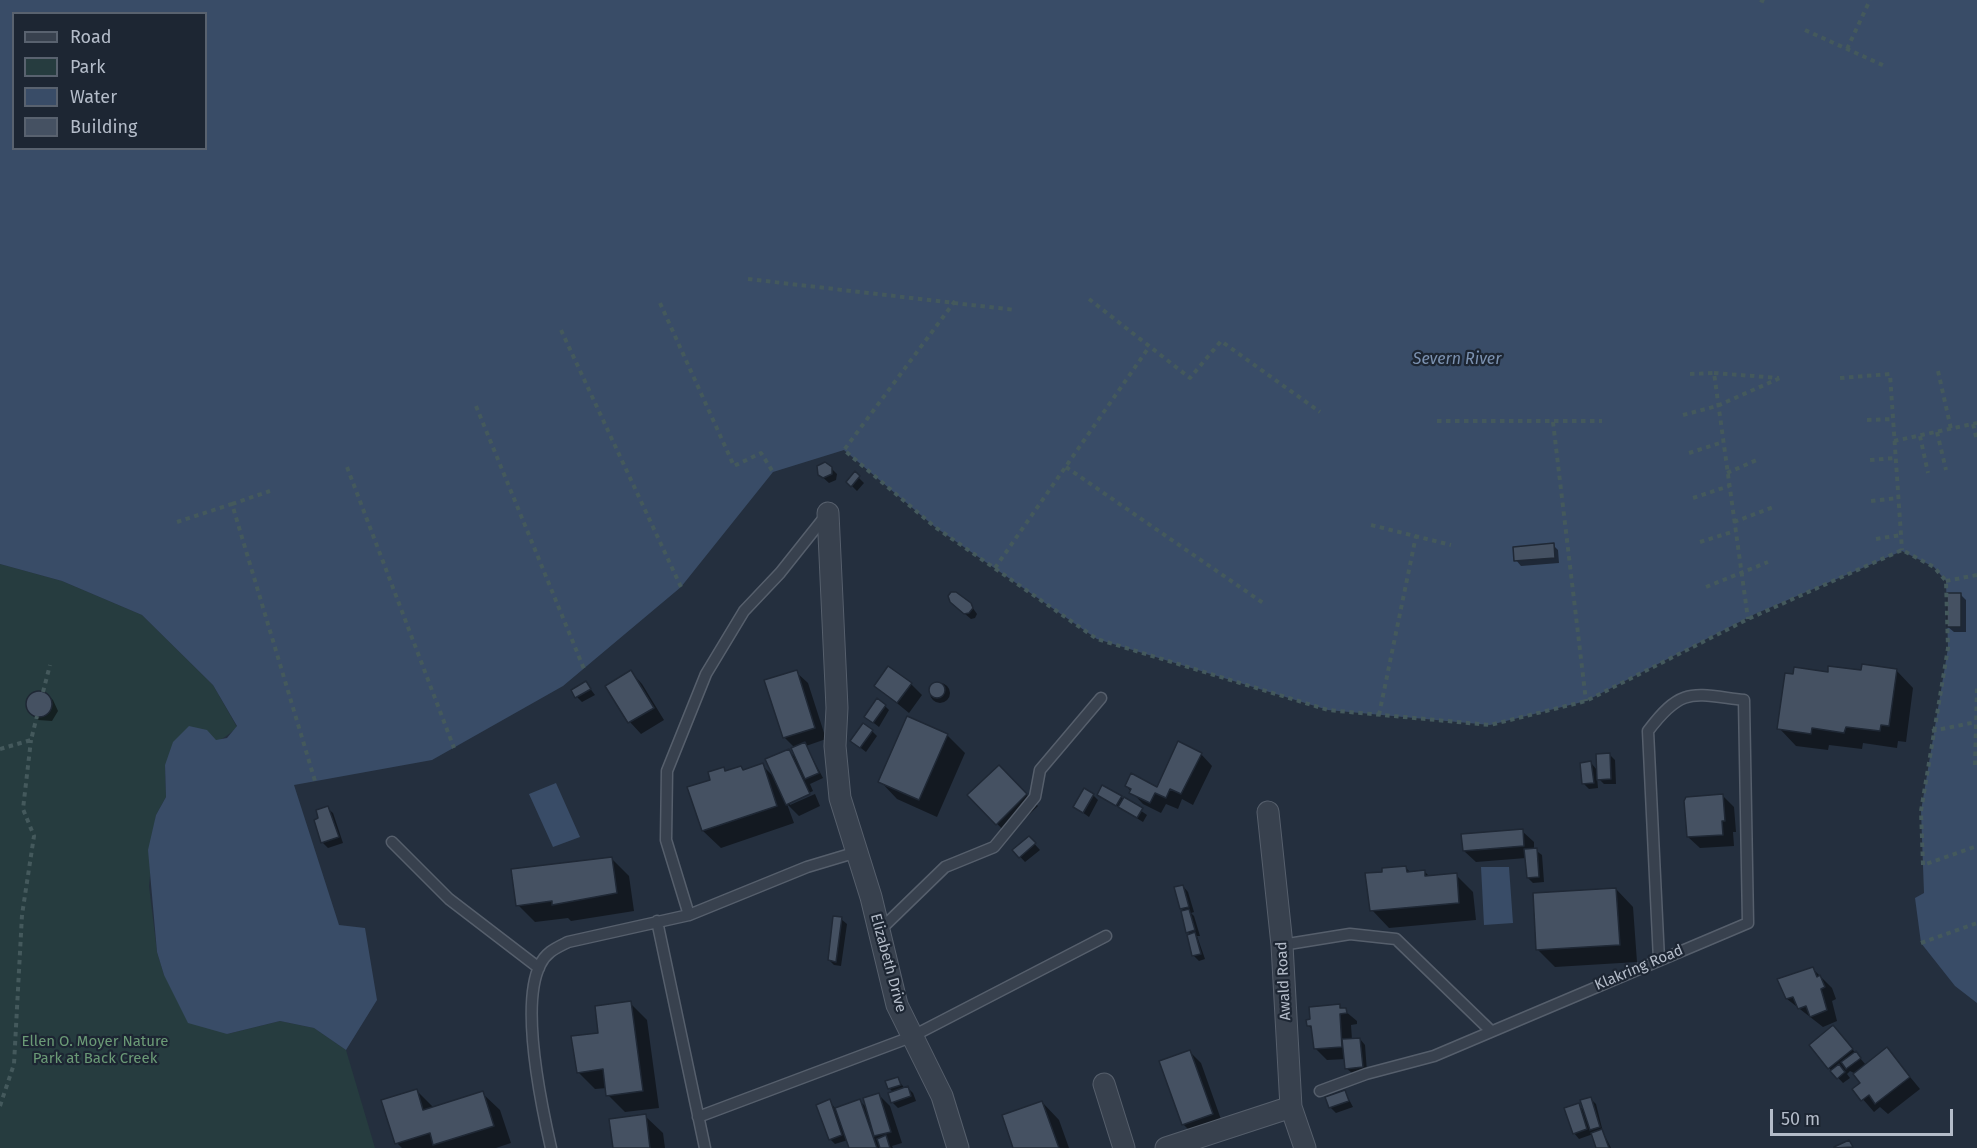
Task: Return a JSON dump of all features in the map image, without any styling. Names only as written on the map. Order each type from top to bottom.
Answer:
[{"type":"street","name":"Elizabeth Drive","points":[[828,513],[837,708],[835,746],[840,798],[879,931],[897,1005],[942,1096],[958,1148]]},
{"type":"street","name":"Awald Road","points":[[1268,812],[1282,945],[1291,1107],[1305,1148]]},
{"type":"street","points":[[1104,1084],[1124,1148]]},
{"type":"street","points":[[1166,1148],[1291,1107]]},
{"type":"lane","points":[[689,915],[666,840],[667,771],[706,674],[744,611],[780,573],[828,513]]},
{"type":"lane","name":"Klakring Road","points":[[1320,1091],[1366,1074],[1434,1056],[1748,923],[1744,700],[1691,694],[1665,709],[1648,731],[1659,960]]},
{"type":"lane","points":[[879,931],[945,867],[994,847],[1035,797],[1040,770],[1101,698]]},
{"type":"lane","points":[[392,842],[449,899],[539,968]]},
{"type":"lane","points":[[551,1148],[535,1080],[533,998],[539,968],[551,950],[568,942],[689,915],[807,867],[857,852]]},
{"type":"lane","points":[[657,921],[705,1148]]},
{"type":"lane","points":[[1282,945],[1350,934],[1396,939],[1491,1031]]},
{"type":"lane","points":[[699,1117],[911,1037],[1106,936]]},
{"type":"path","points":[[1760,0],[1767,3]]},
{"type":"path","points":[[1847,49],[1870,0]]},
{"type":"path","points":[[1805,30],[1887,67]]},
{"type":"path","points":[[748,279],[1015,310]]},
{"type":"path","points":[[1089,299],[1190,378],[1221,341],[1320,412]]},
{"type":"path","points":[[956,301],[844,450],[935,526],[1096,639],[1328,710],[1490,725],[1586,700],[1748,619],[1902,550]]},
{"type":"path","points":[[660,303],[734,466],[761,453],[773,472]]},
{"type":"path","points":[[561,330],[681,587]]},
{"type":"path","points":[[995,568],[1148,350]]},
{"type":"path","points":[[1938,371],[1951,429]]},
{"type":"path","points":[[1714,373],[1748,619]]},
{"type":"path","points":[[1683,415],[1717,406],[1780,378],[1714,373],[1690,374]]},
{"type":"path","points":[[1840,378],[1890,374],[1902,550]]},
{"type":"path","points":[[476,406],[584,669]]},
{"type":"path","points":[[1868,420],[1893,419]]},
{"type":"path","points":[[1437,421],[1602,421]]},
{"type":"path","points":[[1553,422],[1586,700]]},
{"type":"path","points":[[1894,441],[1975,423],[1977,441]]},
{"type":"path","points":[[1937,432],[1946,470]]},
{"type":"path","points":[[1920,436],[1928,472]]},
{"type":"path","points":[[1689,453],[1723,442]]},
{"type":"path","points":[[1870,460],[1895,458]]},
{"type":"path","points":[[1727,473],[1759,459]]},
{"type":"path","points":[[347,467],[454,748]]},
{"type":"path","points":[[1066,467],[1266,605]]},
{"type":"path","points":[[1693,498],[1729,486]]},
{"type":"path","points":[[177,522],[270,491]]},
{"type":"path","points":[[1871,501],[1898,498]]},
{"type":"path","points":[[232,504],[315,781]]},
{"type":"path","points":[[1734,522],[1776,506]]},
{"type":"path","points":[[1371,525],[1451,545]]},
{"type":"path","points":[[1700,542],[1735,531]]},
{"type":"path","points":[[1876,539],[1901,535]]},
{"type":"path","points":[[1380,715],[1416,536]]},
{"type":"path","points":[[1902,550],[1934,567],[1946,581],[1948,648],[1932,731],[1921,811],[1923,865],[1977,846]]},
{"type":"path","points":[[1706,587],[1768,562]]},
{"type":"path","points":[[1946,581],[1977,575]]},
{"type":"path","points":[[43,692],[50,665]]},
{"type":"path","points":[[1975,765],[1977,685]]},
{"type":"path","points":[[0,1106],[14,1064],[22,915],[33,836],[23,809],[31,740],[37,716]]},
{"type":"path","points":[[1932,731],[1977,721]]},
{"type":"path","points":[[0,749],[31,740]]},
{"type":"path","points":[[1921,943],[1977,923]]},
{"type":"green space","name":"Ellen O. Moyer Nature Park at Back Creek","points":[[0,564],[62,581],[142,615],[213,685],[237,727],[213,744],[165,765],[166,797],[156,815],[149,886],[157,952],[164,975],[227,1034],[280,1021],[314,1028],[346,1050],[375,1148],[0,1148]]},
{"type":"water","name":"Severn River","points":[[0,0],[1977,0],[1977,1003],[1955,986],[1921,943],[1915,898],[1924,893],[1921,811],[1948,648],[1946,581],[1934,567],[1902,551],[1755,614],[1586,701],[1490,725],[1328,710],[1097,639],[935,527],[844,450],[773,472],[681,587],[563,686],[432,760],[294,785],[339,925],[365,928],[377,1000],[346,1050],[314,1028],[280,1021],[227,1034],[188,1023],[164,975],[157,952],[148,850],[156,815],[166,797],[165,765],[173,742],[189,726],[207,730],[216,740],[227,738],[237,726],[213,685],[142,615],[62,581],[0,564]]},
{"type":"water","points":[[556,783],[580,837],[553,847],[529,794]]},
{"type":"water","points":[[1481,867],[1509,867],[1513,923],[1484,925]]},
{"type":"building","points":[[825,462],[832,467],[832,474],[823,478],[818,475],[817,466]]},
{"type":"building","points":[[855,471],[860,476],[851,487],[846,482]]},
{"type":"building","points":[[1554,543],[1555,558],[1514,561],[1513,547]]},
{"type":"building","points":[[951,592],[956,592],[971,603],[973,608],[969,613],[964,614],[950,602],[948,596]]},
{"type":"building","points":[[1947,593],[1961,593],[1961,627],[1947,627]]},
{"type":"building","points":[[1862,664],[1897,669],[1889,726],[1881,725],[1880,731],[1846,727],[1844,733],[1812,728],[1811,734],[1777,729],[1785,673],[1793,674],[1794,667],[1828,672],[1828,666],[1861,670]]},
{"type":"building","points":[[888,666],[912,683],[897,703],[874,686]]},
{"type":"building","points":[[631,670],[654,708],[628,723],[605,686]]},
{"type":"building","points":[[797,670],[815,728],[783,738],[764,680]]},
{"type":"building","points":[[586,681],[591,689],[575,698],[571,690]]},
{"type":"building","points":[[934,682],[940,682],[945,690],[943,696],[934,698],[929,693],[929,687]]},
{"type":"building","points":[[39,691],[48,695],[52,704],[48,713],[39,717],[30,713],[26,704],[30,695]]},
{"type":"building","points":[[877,698],[886,705],[873,723],[864,717]]},
{"type":"building","points":[[907,716],[948,734],[919,800],[878,782]]},
{"type":"building","points":[[863,723],[873,730],[860,748],[850,741]]},
{"type":"building","points":[[1178,741],[1202,753],[1181,794],[1170,789],[1166,798],[1155,793],[1150,803],[1129,793],[1131,789],[1125,786],[1131,773],[1157,787]]},
{"type":"building","points":[[805,742],[819,773],[805,779],[791,748]]},
{"type":"building","points":[[789,749],[810,794],[786,805],[765,759]]},
{"type":"building","points":[[1610,753],[1611,779],[1597,780],[1596,754]]},
{"type":"building","points":[[1591,761],[1594,783],[1582,784],[1580,763]]},
{"type":"building","points":[[763,763],[777,806],[702,831],[687,787],[710,780],[708,772],[724,767],[725,771],[741,766],[743,770]]},
{"type":"building","points":[[999,765],[1027,794],[996,825],[967,795]]},
{"type":"building","points":[[1102,785],[1122,796],[1116,806],[1097,795]]},
{"type":"building","points":[[1084,788],[1094,794],[1083,813],[1073,807]]},
{"type":"building","points":[[1723,794],[1725,821],[1722,821],[1723,835],[1687,837],[1684,801],[1686,797]]},
{"type":"building","points":[[1124,797],[1143,808],[1137,818],[1118,807]]},
{"type":"building","points":[[328,806],[339,837],[321,843],[314,820],[318,818],[316,810]]},
{"type":"building","points":[[1523,829],[1524,846],[1463,851],[1461,834]]},
{"type":"building","points":[[1029,836],[1036,843],[1019,858],[1012,850]]},
{"type":"building","points":[[1537,848],[1539,877],[1527,878],[1524,849]]},
{"type":"building","points":[[612,857],[617,893],[552,905],[552,901],[516,906],[511,869]]},
{"type":"building","points":[[1406,866],[1407,872],[1425,870],[1425,876],[1457,873],[1459,903],[1370,911],[1365,873],[1382,872],[1382,868]]},
{"type":"building","points":[[1183,885],[1189,907],[1180,909],[1174,887]]},
{"type":"building","points":[[1616,888],[1620,945],[1536,950],[1533,893]]},
{"type":"building","points":[[1189,909],[1195,930],[1186,933],[1181,911]]},
{"type":"building","points":[[833,916],[842,917],[836,962],[828,960]]},
{"type":"building","points":[[1195,932],[1201,954],[1192,956],[1187,935]]},
{"type":"building","points":[[1813,967],[1817,977],[1820,975],[1825,987],[1821,989],[1827,1010],[1810,1017],[1806,1006],[1798,1009],[1793,997],[1786,999],[1777,979]]},
{"type":"building","points":[[631,1001],[643,1091],[606,1096],[603,1069],[577,1073],[571,1036],[598,1033],[595,1006]]},
{"type":"building","points":[[1340,1004],[1340,1008],[1346,1008],[1347,1013],[1340,1014],[1342,1047],[1314,1049],[1311,1026],[1307,1026],[1306,1020],[1310,1019],[1309,1007]]},
{"type":"building","points":[[1833,1025],[1853,1049],[1828,1069],[1809,1045]]},
{"type":"building","points":[[1360,1038],[1363,1067],[1345,1069],[1342,1039]]},
{"type":"building","points":[[1887,1047],[1910,1077],[1875,1104],[1869,1095],[1861,1101],[1852,1089],[1860,1083],[1853,1074]]},
{"type":"building","points":[[1190,1050],[1213,1114],[1182,1125],[1159,1061]]},
{"type":"building","points":[[1856,1051],[1861,1058],[1846,1069],[1841,1062]]},
{"type":"building","points":[[1839,1064],[1845,1072],[1837,1079],[1830,1071]]},
{"type":"building","points":[[898,1077],[901,1085],[888,1089],[885,1081]]},
{"type":"building","points":[[908,1086],[911,1096],[891,1103],[888,1093]]},
{"type":"building","points":[[417,1089],[423,1110],[483,1091],[494,1126],[433,1145],[430,1133],[395,1144],[381,1100]]},
{"type":"building","points":[[1345,1090],[1349,1101],[1329,1108],[1325,1097]]},
{"type":"building","points":[[879,1093],[891,1132],[874,1136],[863,1098]]},
{"type":"building","points":[[1591,1097],[1600,1127],[1590,1130],[1580,1100]]},
{"type":"building","points":[[830,1099],[842,1135],[829,1140],[816,1105]]},
{"type":"building","points":[[860,1099],[877,1148],[849,1148],[835,1108]]},
{"type":"building","points":[[1042,1101],[1059,1148],[1013,1148],[1002,1115]]},
{"type":"building","points":[[1579,1103],[1587,1129],[1573,1134],[1564,1108]]},
{"type":"building","points":[[646,1114],[650,1148],[613,1148],[609,1119]]},
{"type":"building","points":[[1602,1129],[1609,1148],[1596,1148],[1591,1133]]},
{"type":"building","points":[[886,1135],[890,1148],[880,1148],[877,1139]]},
{"type":"building","points":[[1849,1140],[1853,1147],[1834,1148],[1834,1147]]}]
